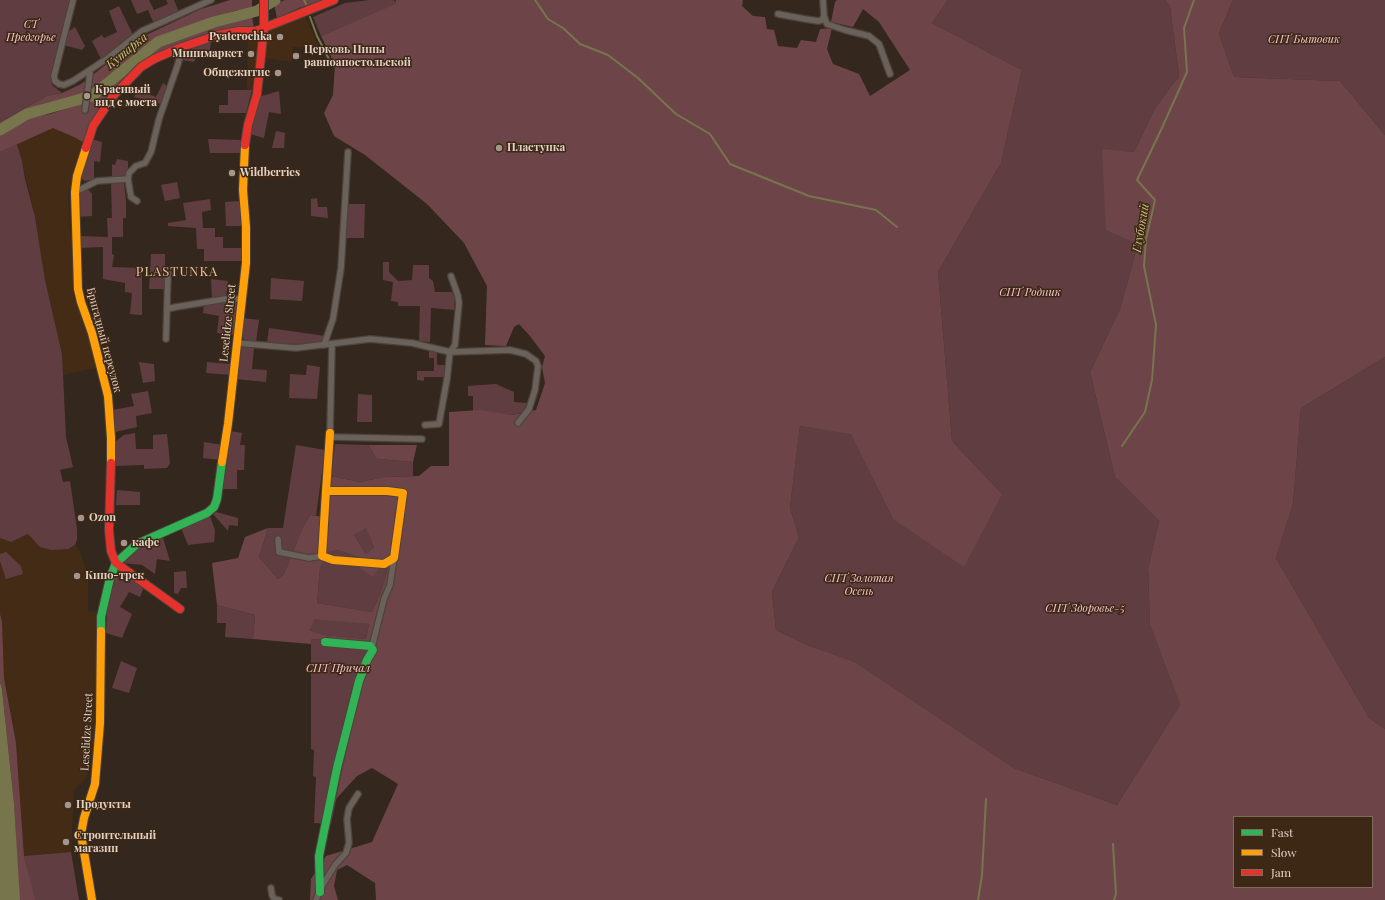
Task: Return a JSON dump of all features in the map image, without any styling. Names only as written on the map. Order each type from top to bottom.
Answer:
[{"type":"street","points":[[73,0],[54,76],[55,81],[64,85],[73,82],[142,31],[211,0]]},
{"type":"street","name":"Leselidze Street","points":[[92,900],[81,834],[84,818],[95,784],[99,745],[101,617],[107,588],[116,563],[137,544],[207,513],[214,507],[217,500],[228,424],[246,263],[246,227],[243,190],[244,155],[248,125],[256,94],[264,25],[264,0]]},
{"type":"street","points":[[137,201],[130,197],[128,179],[129,174],[136,166],[145,163],[151,152],[159,119],[182,47],[218,35],[239,31],[256,31],[264,25],[295,16],[334,0]]},
{"type":"street","points":[[823,0],[824,16],[827,24],[869,36],[879,44],[890,74]]},
{"type":"street","points":[[778,14],[818,21],[822,20],[824,16]]},
{"type":"street","name":"Бригадный переулок","points":[[116,563],[111,551],[109,530],[112,471],[108,396],[92,333],[78,289],[75,223],[75,192],[77,176],[93,126],[113,96],[141,67],[154,59],[182,47]]},
{"type":"street","points":[[85,110],[90,73]]},
{"type":"street","points":[[324,345],[333,319],[341,268],[348,152]]},
{"type":"street","points":[[75,192],[97,181],[128,179]]},
{"type":"street","points":[[166,338],[168,273]]},
{"type":"street","points":[[425,425],[440,424],[450,352],[455,345],[459,303],[451,276]]},
{"type":"street","points":[[167,309],[225,299],[242,298]]},
{"type":"street","points":[[237,343],[296,348],[370,339],[412,343],[450,352],[510,350],[526,354],[536,361],[538,366],[535,390],[529,409],[518,423]]},
{"type":"street","points":[[322,556],[330,433],[332,344]]},
{"type":"street","points":[[330,433],[331,437],[334,438],[422,439]]},
{"type":"street","points":[[318,896],[319,856],[337,768],[359,681],[367,660],[373,652],[372,647],[384,599],[390,585],[403,493],[387,491],[326,491]]},
{"type":"street","points":[[278,539],[279,552],[309,558],[322,556],[333,560],[384,564],[394,558]]},
{"type":"street","points":[[116,563],[180,609]]},
{"type":"street","points":[[325,642],[372,647]]},
{"type":"street","points":[[318,896],[335,865],[346,853],[350,843],[347,819],[349,808],[358,794]]},
{"type":"street","points":[[271,888],[274,899],[278,900]]},
{"type":"shaded area","points":[[230,0],[252,0],[252,8],[234,11],[165,34],[94,90],[28,112],[0,127],[0,122],[47,96],[62,93],[81,84],[140,38],[201,9]]},
{"type":"shaded area","points":[[285,0],[324,0],[299,8],[277,18],[274,4]]},
{"type":"shaded area","points":[[396,0],[743,0],[742,6],[753,16],[765,17],[767,29],[774,30],[778,46],[797,48],[801,40],[816,42],[820,29],[832,28],[827,49],[833,64],[859,74],[870,96],[910,70],[879,22],[863,9],[853,27],[831,22],[835,2],[837,0],[948,0],[932,23],[1022,70],[1001,163],[938,272],[952,441],[1002,494],[964,567],[893,519],[851,434],[800,426],[790,508],[799,537],[772,592],[776,630],[805,644],[855,662],[1014,768],[1117,805],[1180,705],[1150,625],[1148,569],[1159,521],[1115,477],[1090,372],[1120,309],[1138,244],[1106,230],[1102,149],[1134,152],[1155,108],[1179,76],[1170,6],[1165,0],[1233,0],[1219,33],[1234,77],[1340,81],[1385,135],[1385,357],[1301,408],[1293,504],[1276,558],[1369,718],[1385,729],[1385,900],[376,900],[375,883],[347,865],[337,870],[334,886],[338,900],[310,900],[311,879],[326,856],[372,842],[398,784],[372,768],[357,776],[336,799],[361,685],[373,645],[311,639],[311,644],[253,639],[255,615],[217,605],[212,563],[238,558],[245,537],[268,528],[259,557],[278,579],[284,574],[303,527],[310,515],[324,517],[331,476],[360,482],[384,477],[419,476],[431,466],[449,466],[449,412],[480,410],[512,415],[536,410],[545,383],[542,367],[545,356],[519,324],[514,327],[506,346],[485,345],[487,286],[464,243],[427,204],[365,155],[334,136],[324,113],[333,95],[335,65],[321,36],[395,4]],"holes":[[[366,528],[374,548],[366,554],[354,535]],[[338,550],[358,557],[360,568],[373,577],[378,569],[388,568],[381,592],[372,612],[317,603],[320,568],[329,552]],[[314,619],[369,624],[366,639],[324,635],[310,631]]]},
{"type":"shaded area","points":[[304,13],[318,45],[311,48],[293,47],[291,62],[265,58],[260,90],[247,90],[248,35]]},
{"type":"shaded area","points":[[252,16],[254,28],[215,31],[148,57],[114,88],[100,106],[91,122],[84,143],[53,128],[0,152],[0,135],[28,118],[50,114],[91,102],[158,44],[213,25]]},
{"type":"shaded area","points":[[53,128],[84,143],[79,163],[68,193],[74,296],[87,324],[99,367],[63,375],[62,354],[45,280],[35,217],[17,144]]},
{"type":"shaded area","points":[[368,445],[417,445],[413,462],[377,459]]},
{"type":"shaded area","points":[[28,534],[40,547],[68,549],[75,545],[80,552],[88,575],[88,611],[97,612],[94,741],[87,777],[74,790],[71,852],[24,856],[16,743],[4,678],[2,622],[0,614],[0,538],[11,542]]},
{"type":"shaded area","points":[[0,614],[2,622],[4,678],[16,743],[24,856],[35,900],[20,900],[19,898],[14,803],[0,682]]},
{"type":"shaded area","points":[[0,682],[14,803],[20,900],[0,900]]},
{"type":"green space","name":"СТ Предгорье","points":[[0,0],[71,0],[51,77],[52,85],[62,93],[47,96],[0,122]]},
{"type":"green space","points":[[131,0],[149,0],[154,10],[168,4],[166,0],[174,0],[179,12],[154,24],[148,10],[137,14]]},
{"type":"green space","points":[[369,0],[394,0],[396,4],[321,36],[313,17],[345,3]]},
{"type":"green space","points":[[948,0],[1165,0],[1170,6],[1179,76],[1155,108],[1134,152],[1102,150],[1138,244],[1120,309],[1090,372],[1115,477],[1159,521],[1148,569],[1150,625],[1180,705],[1117,805],[1014,768],[855,662],[805,644],[776,630],[772,592],[799,537],[790,508],[800,426],[851,433],[893,519],[1002,494],[952,441],[938,272],[1001,163],[1022,70],[932,23]]},
{"type":"green space","name":"СНТ Бытовик","points":[[1233,0],[1385,0],[1385,135],[1340,81],[1234,77],[1219,33]]},
{"type":"green space","points":[[119,6],[133,35],[101,59],[92,41],[102,35],[104,38],[117,32],[109,11]]},
{"type":"green space","points":[[75,27],[85,46],[82,50],[63,45],[66,33]]},
{"type":"green space","points":[[211,39],[210,50],[198,53],[194,62],[181,60],[184,48]]},
{"type":"green space","points":[[163,83],[167,86],[161,104],[134,97],[137,89],[156,97]]},
{"type":"green space","points":[[228,90],[252,90],[246,113],[219,113],[219,105],[228,105]]},
{"type":"green space","points":[[279,91],[281,114],[269,112],[264,138],[250,134],[258,97]]},
{"type":"green space","points":[[276,131],[285,133],[284,148],[272,148]]},
{"type":"green space","points":[[91,139],[102,142],[100,162],[94,161],[94,179],[85,181],[81,178]]},
{"type":"green space","points":[[208,139],[241,140],[241,153],[210,153]]},
{"type":"green space","points":[[17,144],[35,217],[45,280],[62,354],[66,437],[73,467],[60,470],[63,482],[70,481],[77,529],[77,540],[75,545],[68,549],[51,550],[40,547],[28,534],[11,542],[0,538],[0,152]]},
{"type":"green space","points":[[117,159],[128,161],[128,171],[125,176],[112,177],[112,164],[115,165]]},
{"type":"green space","points":[[177,182],[180,198],[165,201],[161,185]]},
{"type":"green space","points":[[111,183],[124,183],[126,201],[126,218],[123,218],[123,237],[112,237],[112,254],[114,255],[112,267],[142,268],[142,315],[130,314],[132,293],[125,292],[125,283],[103,279],[103,247],[79,248],[79,236],[108,237],[107,218],[112,218]]},
{"type":"green space","points":[[87,188],[92,194],[92,216],[77,217],[77,193]]},
{"type":"green space","points":[[317,198],[318,207],[327,207],[328,218],[311,216],[311,199]]},
{"type":"green space","points":[[210,199],[211,210],[202,212],[203,228],[215,228],[215,237],[223,237],[223,248],[242,248],[243,261],[204,261],[204,249],[197,249],[196,228],[168,226],[168,223],[186,220],[183,203]]},
{"type":"green space","points":[[240,201],[241,226],[226,226],[225,202]]},
{"type":"green space","points":[[347,204],[365,204],[364,238],[346,238]]},
{"type":"green space","points":[[151,254],[165,254],[165,289],[149,289]]},
{"type":"green space","points":[[383,262],[389,262],[389,272],[398,281],[412,280],[413,265],[429,265],[429,278],[433,281],[435,292],[452,292],[455,298],[454,310],[431,308],[430,342],[419,341],[420,306],[398,306],[398,302],[391,301],[393,282],[383,280]]},
{"type":"green space","points":[[271,278],[304,281],[302,301],[270,299]]},
{"type":"green space","points":[[211,279],[228,281],[226,298],[212,300]]},
{"type":"green space","points":[[240,301],[235,335],[217,333],[219,316],[203,313],[204,303]]},
{"type":"green space","points":[[244,318],[259,320],[256,342],[246,341],[242,337]]},
{"type":"green space","points":[[269,328],[325,336],[323,343],[267,343]]},
{"type":"green space","points":[[239,346],[254,348],[252,369],[267,370],[266,382],[235,379]]},
{"type":"green space","points":[[429,349],[437,351],[437,365],[447,365],[445,377],[424,377],[424,381],[417,380],[417,371],[434,371],[434,358],[429,358]]},
{"type":"green space","points":[[1385,357],[1385,729],[1369,718],[1276,558],[1293,504],[1301,408]]},
{"type":"green space","points":[[139,362],[154,364],[155,381],[143,383]]},
{"type":"green space","points":[[207,362],[232,364],[231,375],[206,373]]},
{"type":"green space","points":[[307,365],[320,367],[317,399],[289,398],[290,374],[306,375]]},
{"type":"green space","points":[[496,384],[514,392],[514,402],[528,403],[524,412],[512,415],[473,411],[473,396],[468,396],[468,386]]},
{"type":"green space","points":[[148,391],[152,413],[136,416],[137,427],[115,432],[112,410],[134,406],[131,394]]},
{"type":"green space","points":[[358,394],[372,395],[372,422],[357,422]]},
{"type":"green space","points":[[230,431],[242,433],[240,445],[245,445],[244,470],[237,470],[237,489],[221,489]]},
{"type":"green space","points":[[135,433],[136,449],[153,449],[153,435],[167,434],[170,463],[167,468],[144,469],[144,465],[115,466],[115,442],[124,435]]},
{"type":"green space","points":[[204,442],[223,445],[221,460],[203,458]]},
{"type":"green space","points":[[335,444],[368,445],[377,459],[413,462],[413,476],[384,477],[360,482],[331,476]]},
{"type":"green space","points":[[296,445],[325,450],[316,516],[310,515],[303,527],[284,574],[278,579],[259,557],[268,528],[283,528]]},
{"type":"green space","points":[[117,490],[140,492],[140,505],[116,505]]},
{"type":"green space","points":[[216,512],[238,518],[238,526],[229,525],[228,531],[213,514]]},
{"type":"green space","points":[[210,516],[215,530],[214,542],[188,545],[181,528]]},
{"type":"green space","points":[[366,527],[374,549],[366,554],[354,535]]},
{"type":"green space","points":[[163,538],[170,561],[157,559],[155,574],[142,565],[122,563],[140,546]]},
{"type":"green space","points":[[338,550],[358,557],[373,576],[377,569],[388,568],[381,592],[372,612],[317,603],[320,568],[329,552]]},
{"type":"green space","points":[[6,552],[21,566],[23,574],[6,579],[0,561],[0,554]]},
{"type":"green space","points":[[118,568],[144,587],[140,597],[129,592],[120,607],[132,614],[122,638],[106,633],[107,605]]},
{"type":"green space","points":[[186,571],[187,588],[181,588],[178,594],[174,593],[174,572]]},
{"type":"green space","points":[[217,605],[255,615],[253,639],[225,637],[226,623],[217,623]]},
{"type":"green space","points":[[313,618],[369,624],[366,639],[324,635],[310,632]]},
{"type":"green space","name":"СНТ Причал","points":[[311,639],[374,645],[361,685],[331,824],[314,823],[316,777],[313,776],[314,750],[311,749]]},
{"type":"green space","points":[[121,661],[137,668],[129,693],[112,688]]},
{"type":"green space","points":[[71,852],[79,900],[34,900],[24,856]]},
{"type":"waterway","name":"Кутарка","points":[[0,130],[27,114],[92,96],[158,42],[214,22],[257,11],[275,0]]},
{"type":"waterway","points":[[304,0],[306,4]]},
{"type":"waterway","points":[[535,0],[548,19],[563,28],[580,44],[608,55],[638,78],[676,114],[710,134],[730,164],[809,196],[876,210],[897,227]]},
{"type":"waterway","name":"Глубокий","points":[[1122,446],[1145,412],[1152,380],[1156,325],[1144,266],[1146,239],[1155,200],[1137,180],[1187,72],[1184,28],[1194,0]]},
{"type":"waterway","points":[[310,17],[317,36],[332,65]]},
{"type":"waterway","points":[[978,900],[982,875],[986,799]]},
{"type":"waterway","points":[[1113,844],[1116,894],[1114,900]]},
{"type":"traffic: fast","points":[[101,631],[101,617],[110,578],[116,563],[137,544],[207,513],[214,507],[217,499],[222,462]]},
{"type":"traffic: fast","points":[[320,892],[319,856],[337,768],[359,681],[367,660],[373,650],[370,646],[325,642]]},
{"type":"traffic: slow","points":[[222,462],[228,424],[246,263],[246,227],[243,190],[245,145]]},
{"type":"traffic: slow","points":[[86,148],[77,176],[75,192],[78,289],[92,333],[108,396],[111,463]]},
{"type":"traffic: slow","points":[[326,491],[387,491],[403,493],[394,558],[384,564],[333,560],[322,556],[326,491],[330,433]]},
{"type":"traffic: slow","points":[[92,900],[81,834],[84,818],[95,784],[100,723],[101,631]]},
{"type":"traffic: jam","points":[[245,145],[248,125],[257,94],[264,28],[264,0]]},
{"type":"traffic: jam","points":[[86,148],[93,126],[113,96],[141,67],[154,59],[182,47],[218,35],[239,31],[256,31],[334,0]]},
{"type":"traffic: jam","points":[[111,463],[109,530],[111,551],[116,563],[180,609]]},
{"type":"place","name":"Pyaterochka","points":[[280,37]]},
{"type":"place","name":"Минимаркет","points":[[251,54]]},
{"type":"place","name":"Церковь Нины равноапостольской","points":[[296,56]]},
{"type":"place","name":"Общежитие","points":[[278,73]]},
{"type":"place","name":"Красивый вид с моста","points":[[87,96]]},
{"type":"place","name":"Пластунка","points":[[499,148]]},
{"type":"place","name":"Wildberries","points":[[232,173]]},
{"type":"place","name":"Ozon","points":[[81,518]]},
{"type":"place","name":"кафе","points":[[124,543]]},
{"type":"place","name":"Кино-трек","points":[[77,576]]},
{"type":"place","name":"Продукты","points":[[68,805]]},
{"type":"place","name":"Строительный магазин","points":[[66,842]]},
{"type":"district","name":"PLASTUNKA","points":[[177,272]]},
{"type":"park label","name":"СНТ Родник","points":[[1030,293]]},
{"type":"park label","name":"СНТ Золотая Осень","points":[[859,585]]},
{"type":"park label","name":"СНТ Здоровье-5","points":[[1085,609]]}]
